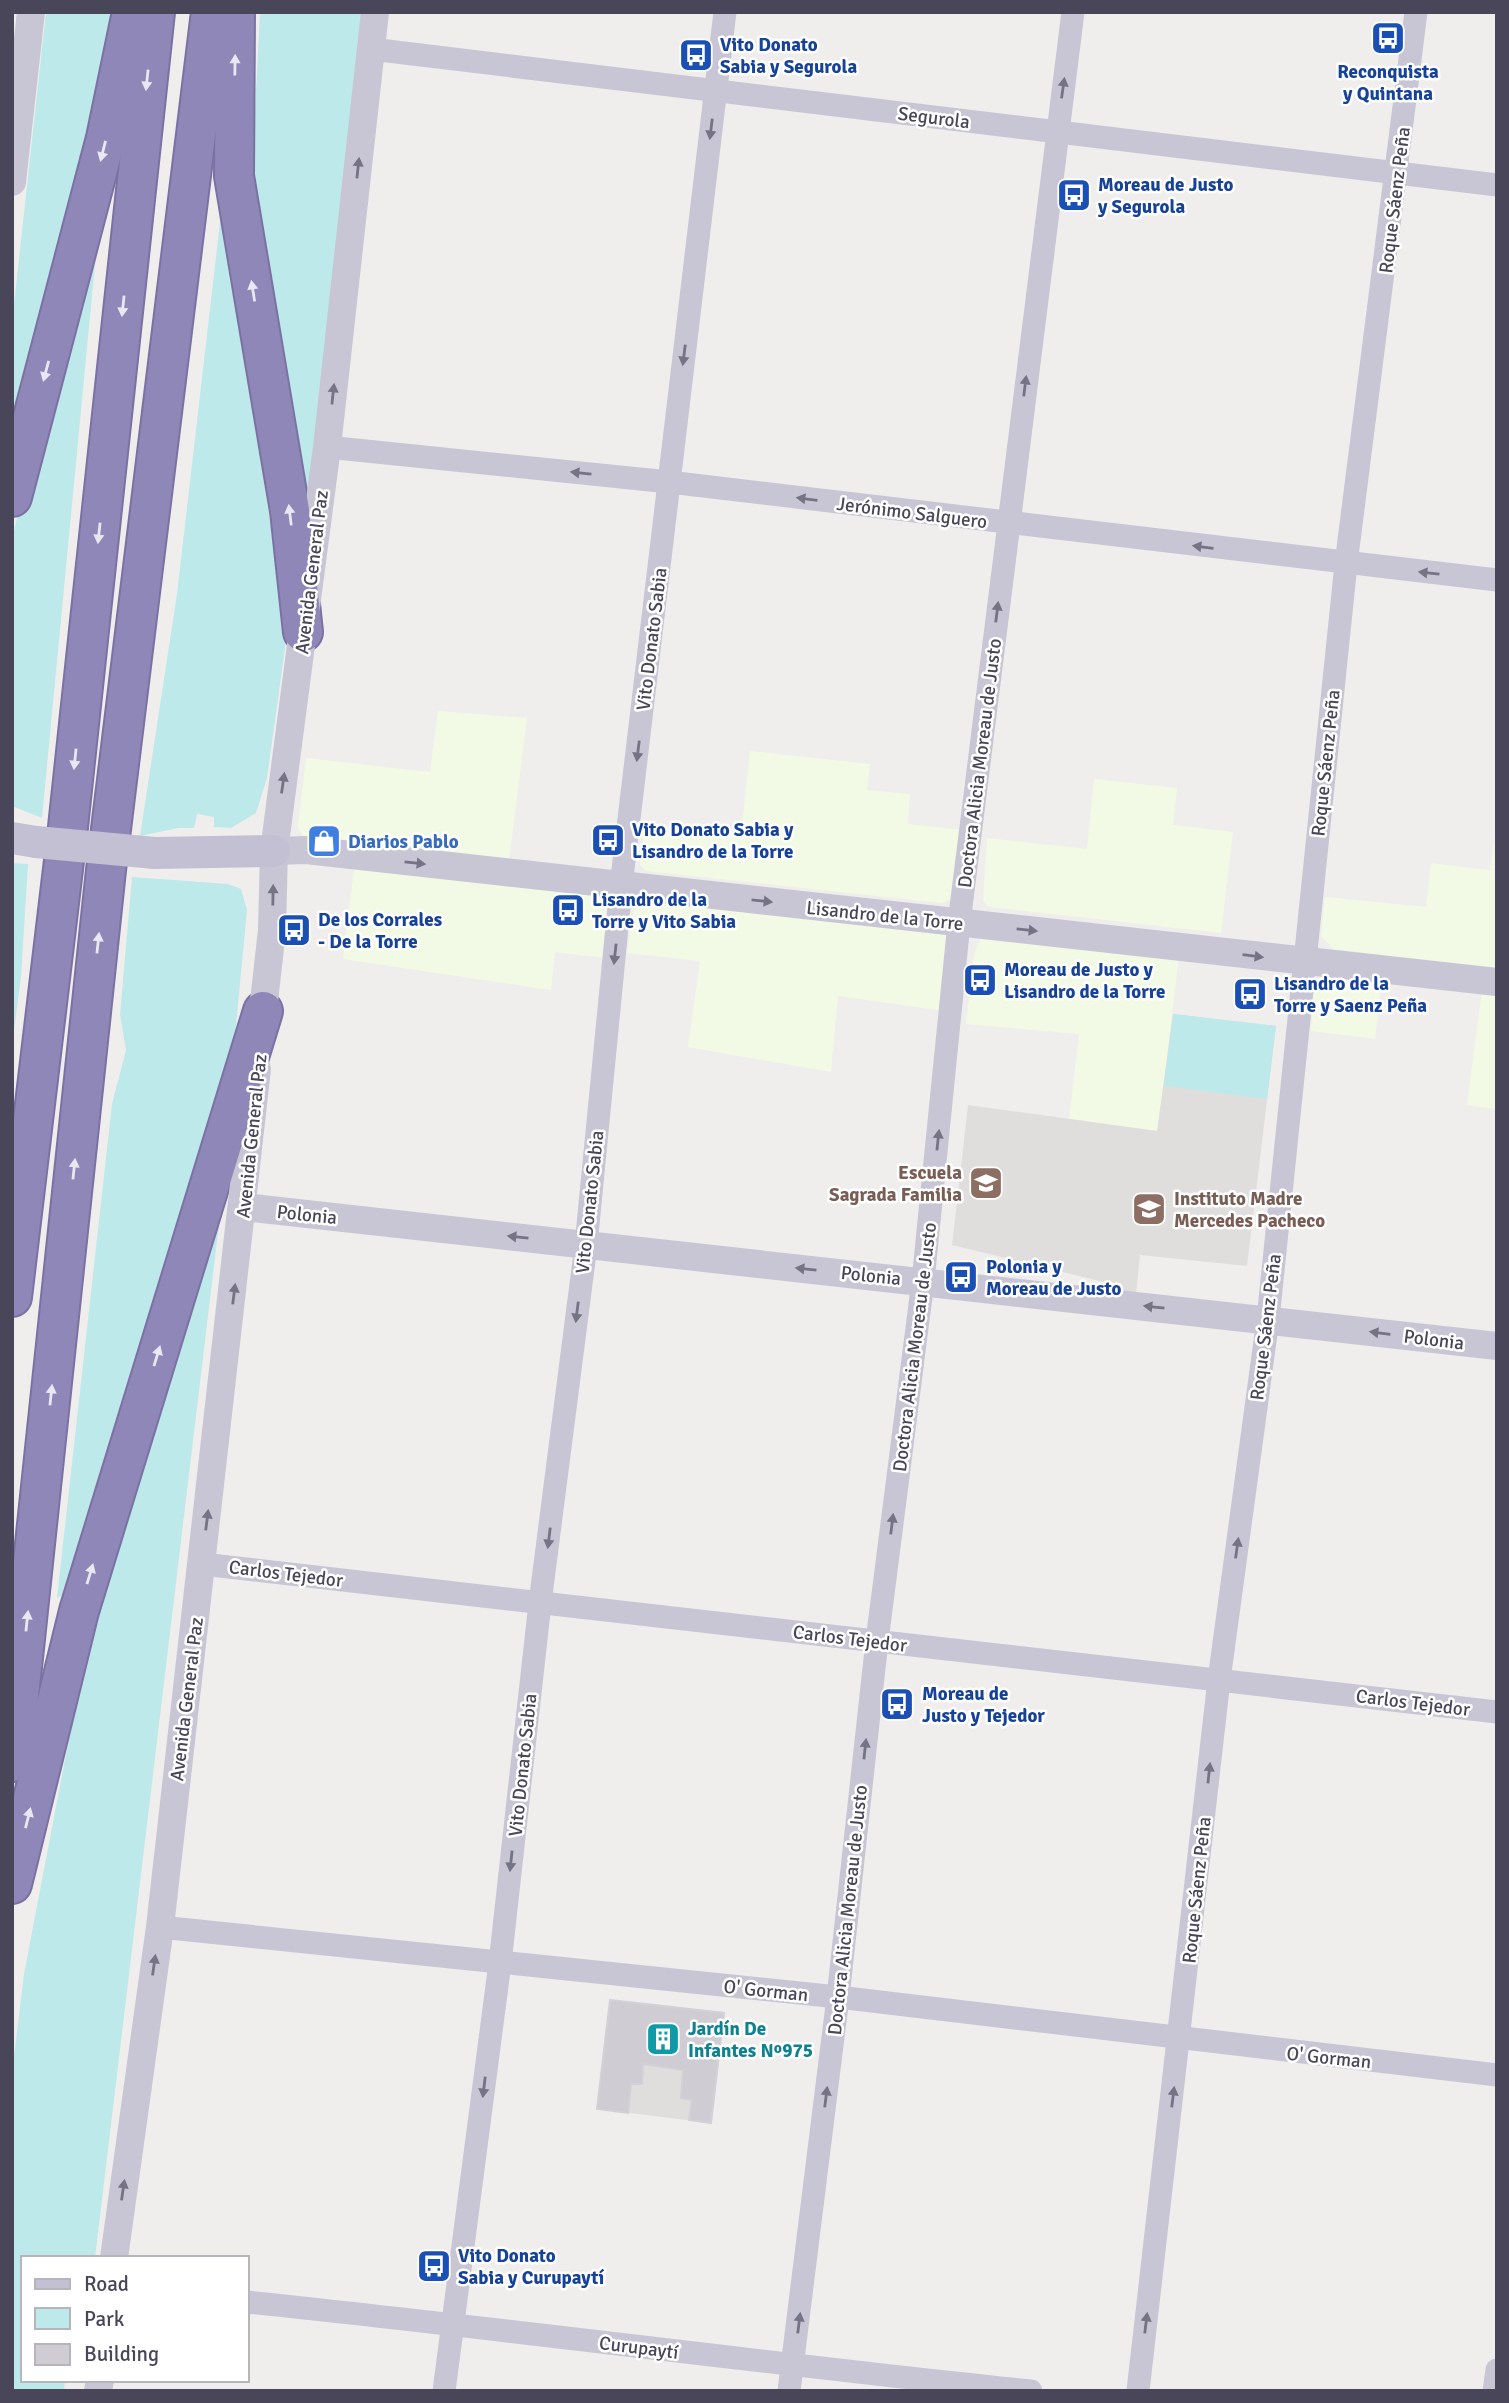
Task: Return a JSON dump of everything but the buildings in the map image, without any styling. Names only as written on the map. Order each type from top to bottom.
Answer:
[{"type":"highway","points":[[12,497],[106,138],[132,12]]},
{"type":"highway","points":[[12,1297],[69,813],[155,12]]},
{"type":"highway","points":[[12,1762],[104,884],[211,12]]},
{"type":"highway","points":[[236,12],[234,176],[290,512],[303,632]]},
{"type":"highway","points":[[12,1884],[79,1611],[263,1011]]},
{"type":"main road","points":[[24,840],[155,853],[274,850]]},
{"type":"street","points":[[12,182],[31,12]]},
{"type":"street","name":"Avenida General Paz","points":[[114,2256],[160,1927],[244,1206],[272,930],[274,850],[327,447],[375,12]]},
{"type":"street","name":"Vito Donato Sabia","points":[[444,2391],[500,1963],[540,1603],[586,1245],[621,886],[725,12]]},
{"type":"street","name":"Doctora Alicia Moreau de Justo","points":[[789,2391],[838,1997],[877,1641],[923,1281],[960,923],[1073,12]]},
{"type":"street","name":"Roque Sáenz Peña","points":[[1138,2391],[1219,1680],[1268,1320],[1346,564],[1416,12]]},
{"type":"street","name":"Segurola","points":[[371,49],[1057,132],[1398,170],[1497,184]]},
{"type":"street","name":"Jerónimo Salguero","points":[[327,447],[669,482],[1497,580]]},
{"type":"street","name":"Lisandro de la Torre","points":[[274,850],[306,850],[1497,982]]},
{"type":"street","name":"Polonia","points":[[244,1206],[1497,1346]]},
{"type":"street","name":"Carlos Tejedor","points":[[202,1563],[1497,1712]]},
{"type":"street","name":"O' Gorman","points":[[160,1927],[838,1997],[1180,2040],[1497,2075]]},
{"type":"street","name":"Curupaytí","points":[[248,2302],[451,2323],[794,2367],[1031,2391]]},
{"type":"street","points":[[1494,2391],[1497,2371]]},
{"type":"shaded area","points":[[438,711],[527,718],[509,860],[303,836],[298,826],[306,758],[430,772]]},
{"type":"shaded area","points":[[750,751],[870,764],[867,790],[910,794],[908,824],[962,830],[952,898],[942,903],[646,871],[640,865],[644,824],[741,834]]},
{"type":"shaded area","points":[[1094,779],[1177,788],[1173,825],[1233,832],[1221,933],[989,907],[983,901],[987,838],[1087,849]]},
{"type":"shaded area","points":[[1494,838],[1497,969],[1333,949],[1321,936],[1325,897],[1426,907],[1431,863],[1490,870]]},
{"type":"shaded area","points":[[354,869],[606,893],[610,900],[606,958],[555,952],[551,990],[343,959]]},
{"type":"shaded area","points":[[649,897],[944,932],[948,939],[943,1011],[838,996],[831,1072],[688,1047],[700,961],[627,953],[634,908]]},
{"type":"shaded area","points":[[981,938],[1179,956],[1158,1131],[1069,1119],[1079,1034],[966,1024],[974,954]]},
{"type":"shaded area","points":[[1322,975],[1382,979],[1375,1039],[1311,1031],[1314,985]]},
{"type":"shaded area","points":[[1482,990],[1497,991],[1497,1109],[1467,1105]]},
{"type":"shaded area","points":[[1173,1014],[1276,1026],[1247,1266],[1140,1255],[1136,1294],[1112,1292],[1112,1284],[952,1245],[968,1105],[1157,1131]]},
{"type":"shaded area","name":"Jardín De Infantes Nº975","points":[[610,2000],[724,2013],[711,2123],[597,2109]]},
{"type":"green space","points":[[46,12],[114,12],[87,147],[12,458],[12,323]]},
{"type":"green space","points":[[260,12],[365,12],[308,500],[251,192]]},
{"type":"green space","points":[[222,205],[287,634],[267,778],[256,813],[231,828],[214,827],[214,817],[197,814],[194,828],[178,828],[140,836],[177,594]]},
{"type":"green space","points":[[98,233],[42,818],[12,806],[12,539],[59,345]]},
{"type":"green space","points":[[12,863],[28,864],[21,977],[12,1046]]},
{"type":"green space","points":[[132,877],[228,884],[241,889],[247,910],[234,1046],[64,1594],[57,1598],[112,1104],[126,1050],[120,1015]]},
{"type":"green space","points":[[1173,1014],[1276,1026],[1267,1099],[1164,1086]]},
{"type":"green space","points":[[223,1191],[95,2256],[21,2256],[21,2382],[65,2382],[64,2391],[12,2391],[12,2073],[24,1974],[85,1655]]},
{"type":"place","name":"Reconquista y Quintana","points":[[1388,38]]},
{"type":"place","name":"Vito Donato Sabia y Segurola","points":[[696,55]]},
{"type":"place","name":"Moreau de Justo y Segurola","points":[[1074,195]]},
{"type":"place","name":"Vito Donato Sabia y Lisandro de la Torre","points":[[608,840]]},
{"type":"place","name":"Diarios Pablo","points":[[324,841]]},
{"type":"place","name":"Lisandro de la Torre y Vito Sabia","points":[[568,910]]},
{"type":"place","name":"De los Corrales - De la Torre","points":[[294,930]]},
{"type":"place","name":"Moreau de Justo y Lisandro de la Torre","points":[[980,980]]},
{"type":"place","name":"Lisandro de la Torre y Saenz Peña","points":[[1250,994]]},
{"type":"place","name":"Escuela Sagrada Familia","points":[[986,1183]]},
{"type":"place","name":"Instituto Madre Mercedes Pacheco","points":[[1149,1209]]},
{"type":"place","name":"Polonia y Moreau de Justo","points":[[961,1277]]},
{"type":"place","name":"Moreau de Justo y Tejedor","points":[[897,1704]]},
{"type":"place","name":"Jardín De Infantes Nº975","points":[[663,2039]]},
{"type":"place","name":"Vito Donato Sabia y Curupaytí","points":[[434,2266]]}]
